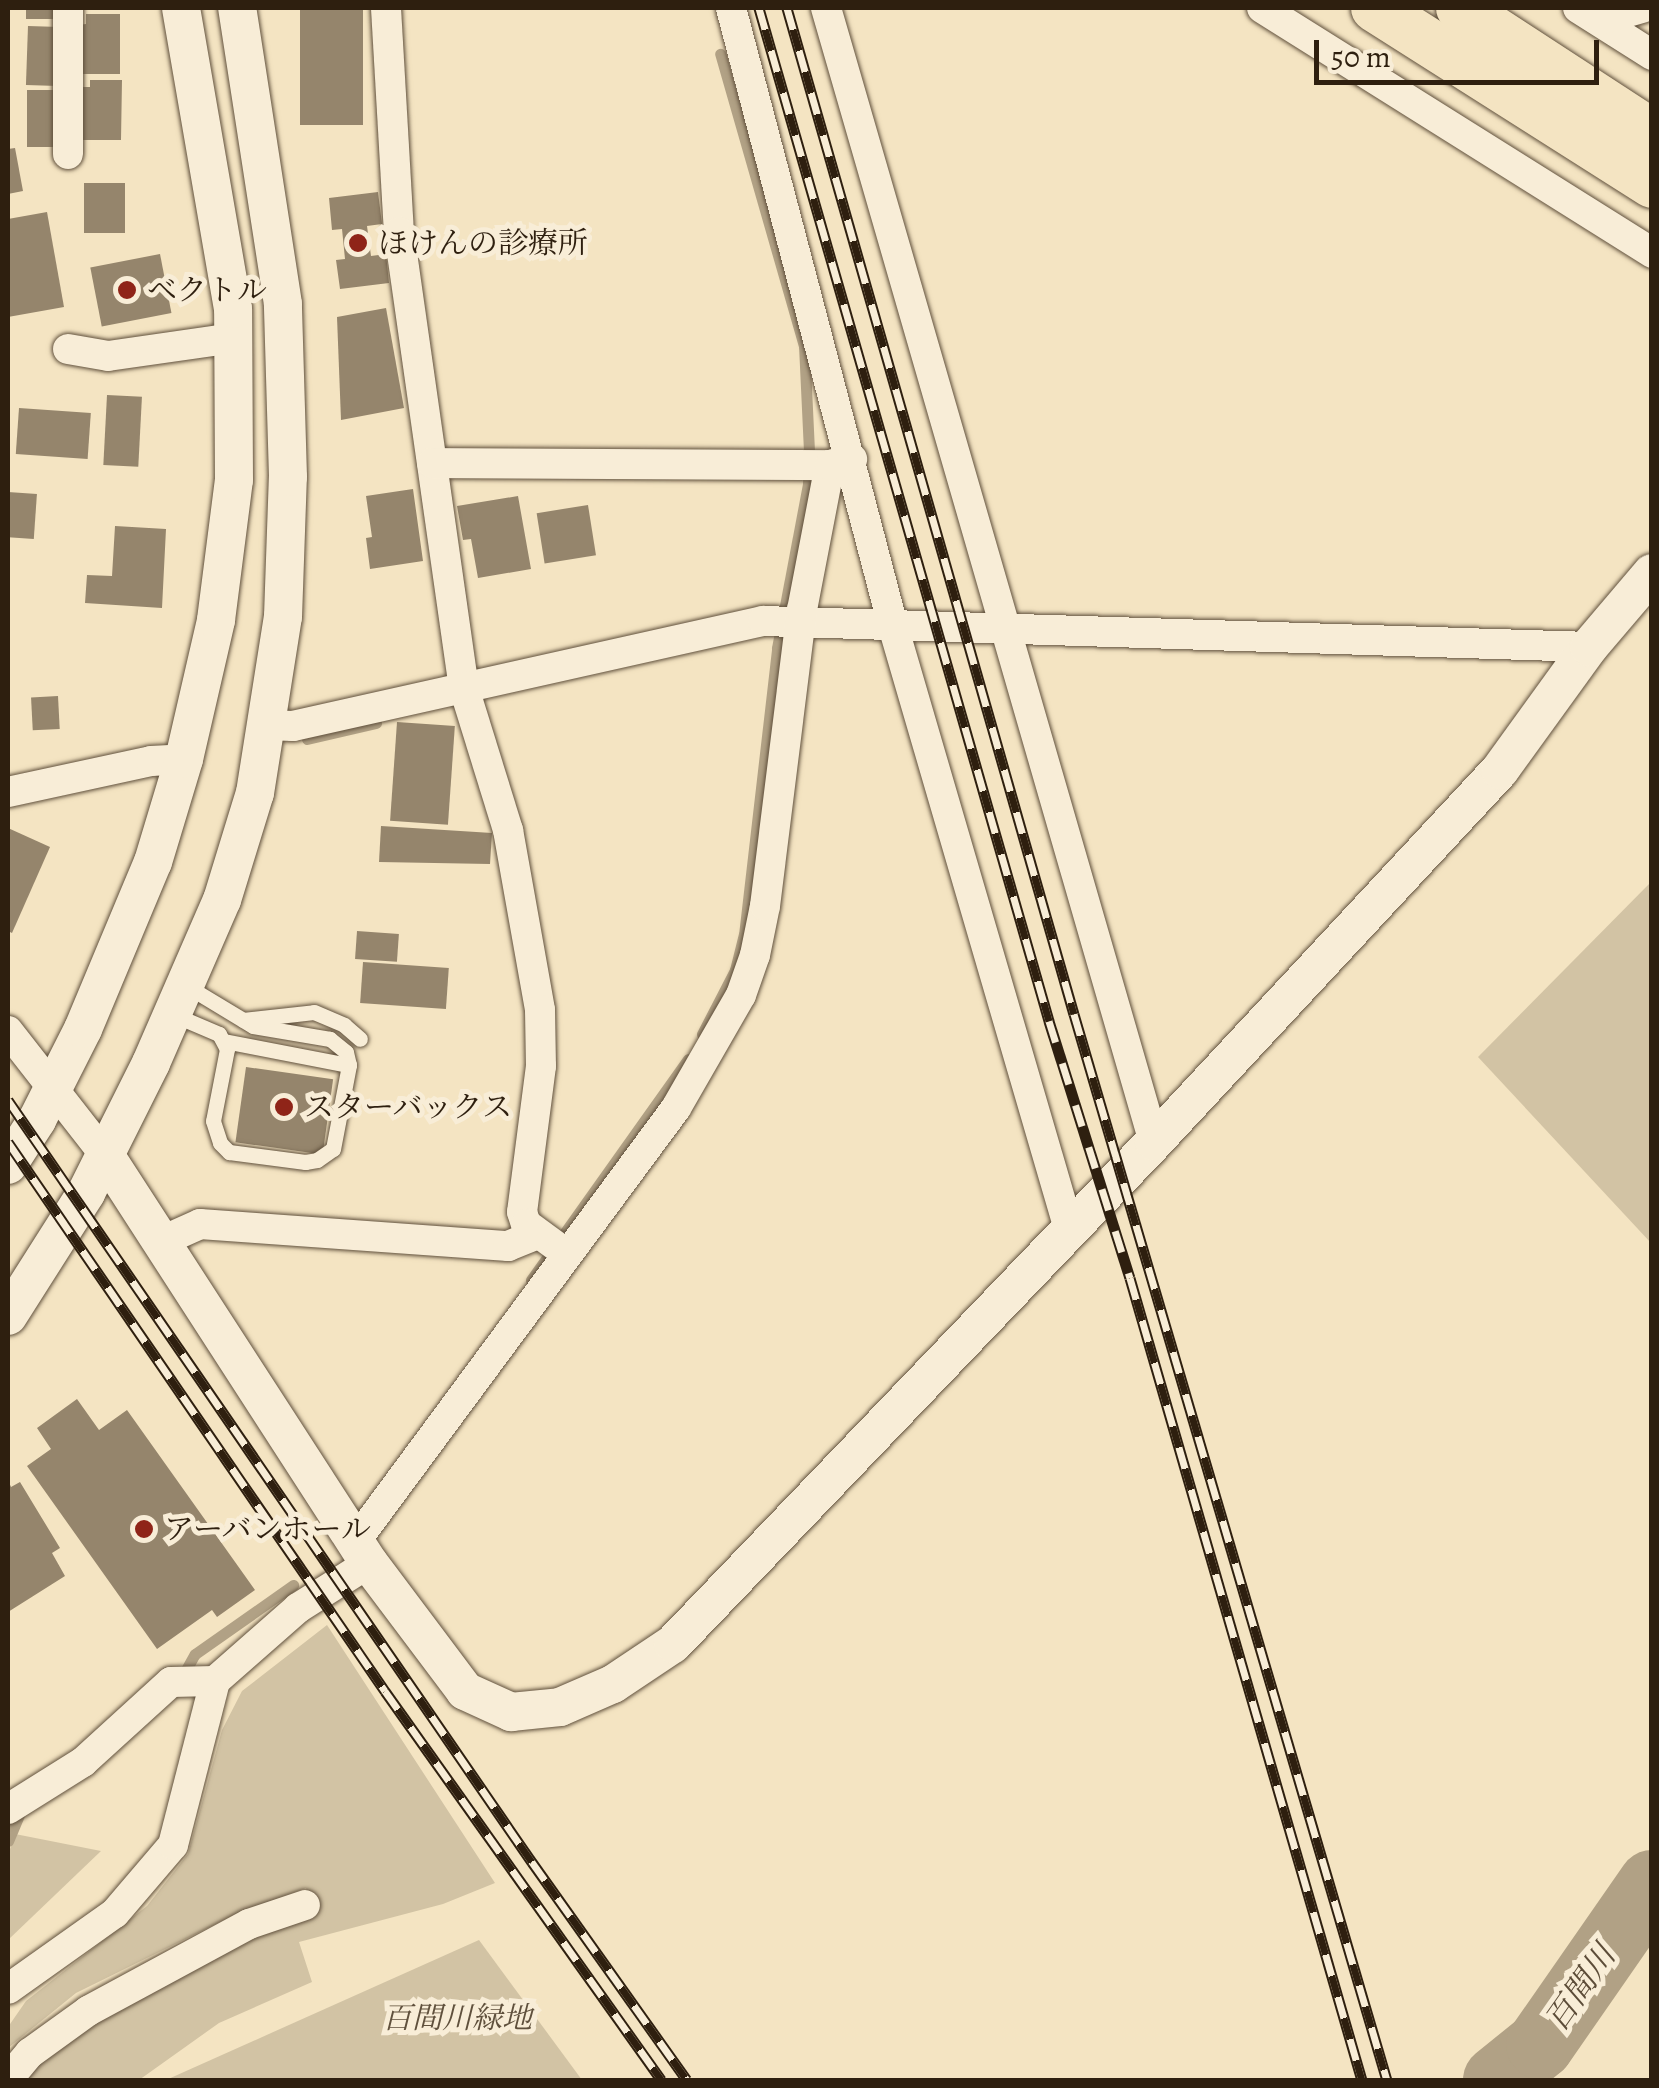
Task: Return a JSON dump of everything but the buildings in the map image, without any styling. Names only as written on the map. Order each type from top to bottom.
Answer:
[{"type":"main road","points":[[1375,8],[1649,165]]},
{"type":"main road","points":[[1460,8],[1649,165]]},
{"type":"street","points":[[68,8],[68,154]]},
{"type":"street","points":[[8,1164],[83,1029],[152,862],[184,759],[216,620],[232,502],[233,308],[211,158],[181,8]]},
{"type":"street","points":[[8,1316],[56,1244],[105,1155],[222,900],[250,811],[282,617],[288,477],[283,304],[237,8]]},
{"type":"street","points":[[386,8],[399,232],[464,688],[508,830],[540,1010],[541,1066],[522,1212],[553,1245]]},
{"type":"street","points":[[732,8],[824,464],[893,626],[1069,1228]]},
{"type":"street","points":[[826,8],[1154,1142]]},
{"type":"street","points":[[1262,8],[1652,252]]},
{"type":"street","points":[[1593,12],[1642,8]]},
{"type":"street","points":[[1593,12],[1652,55]]},
{"type":"street","points":[[68,349],[108,356],[233,338]]},
{"type":"street","points":[[432,463],[824,464]]},
{"type":"street","points":[[8,1989],[114,1913],[172,1845],[216,1681],[362,1552],[553,1245],[676,1108],[741,995],[765,906],[788,624],[824,464]]},
{"type":"street","points":[[8,1031],[105,1155],[362,1552],[465,1691],[511,1712],[560,1707],[613,1684],[674,1644],[1154,1142],[1500,770],[1589,647],[1652,573]]},
{"type":"street","points":[[265,725],[294,726],[644,645],[788,624],[1004,627],[1589,647]]},
{"type":"street","points":[[8,792],[151,762],[184,759]]},
{"type":"street","points":[[160,1242],[200,1224],[508,1246],[553,1245]]},
{"type":"street","points":[[8,1809],[83,1762],[179,1682],[216,1681]]},
{"type":"street","points":[[8,2079],[30,2053],[88,2011],[249,1924],[305,1906]]},
{"type":"lane","points":[[178,1000],[253,1026],[330,1039],[346,1052],[349,1065],[333,1149],[326,1156],[305,1162],[238,1155],[220,1144],[213,1121],[228,1060],[224,1041],[178,1000]]},
{"type":"lane","points":[[243,1020],[314,1012],[344,1025],[360,1039]]},
{"type":"lane","points":[[224,1041],[349,1065]]},
{"type":"green space","points":[[1651,882],[1651,1243],[1478,1057]]},
{"type":"green space","points":[[327,1625],[495,1883],[443,1904],[299,1942],[312,1982],[219,2023],[139,2080],[22,2080],[38,2061],[93,2023],[255,1936],[314,1915],[306,1888],[234,1915],[76,1993],[8,2048],[8,2027],[26,2001],[147,1906],[188,1854],[222,1730],[242,1691]]},
{"type":"green space","points":[[15,1834],[101,1851],[8,1940],[8,1855]]},
{"type":"green space","name":"百間川緑地","points":[[479,1940],[582,2080],[166,2080]]},
{"type":"waterway","points":[[702,1034],[735,970],[744,935],[777,648],[808,484],[809,451],[804,346],[720,54]]},
{"type":"waterway","points":[[307,739],[376,723]]},
{"type":"waterway","points":[[531,1280],[688,1059]]},
{"type":"waterway","points":[[182,1677],[195,1654],[293,1585]]},
{"type":"waterway","points":[[8,1841],[21,1810]]},
{"type":"waterway","name":"百間川","points":[[1497,2080],[1540,2045],[1652,1884]]},
{"type":"railway","points":[[759,8],[1049,1021],[1130,1278],[1362,2080]]},
{"type":"railway","points":[[787,8],[1074,1014],[1387,2080]]},
{"type":"railway","points":[[8,1100],[532,1862],[687,2080]]},
{"type":"railway","points":[[8,1142],[385,1691],[661,2080]]},
{"type":"place","name":"ほけんの診療所","points":[[358,243]]},
{"type":"place","name":"ベクトル","points":[[127,290]]},
{"type":"place","name":"スターバックス","points":[[284,1107]]},
{"type":"place","name":"アーバンホール","points":[[144,1529]]}]
